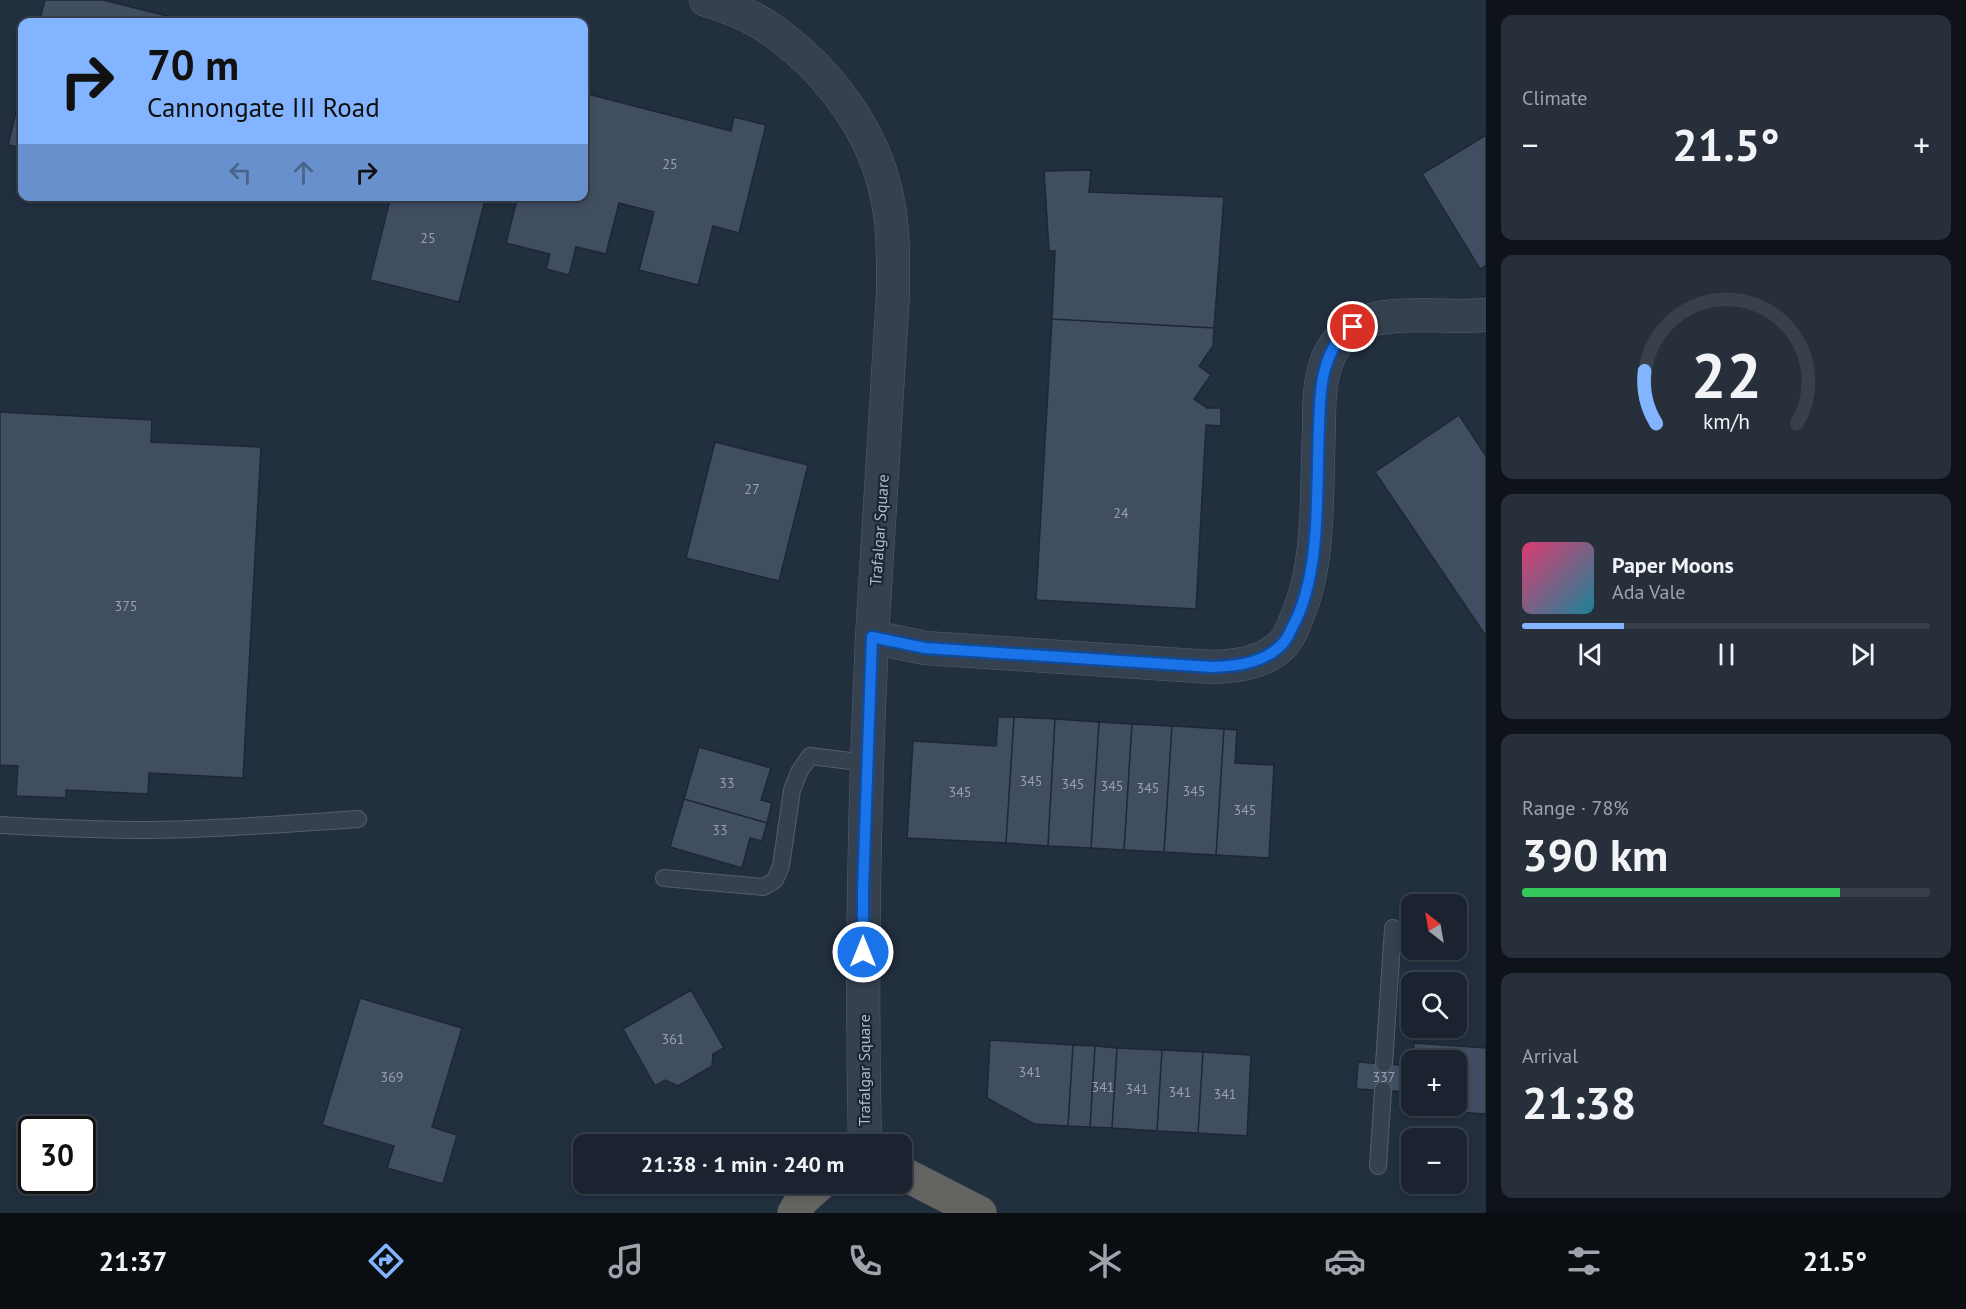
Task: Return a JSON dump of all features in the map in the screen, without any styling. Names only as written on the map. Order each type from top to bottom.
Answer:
[{"type":"highway","points":[[912,1178],[980,1213]]},
{"type":"highway","points":[[794,1213],[809,1194]]},
{"type":"street","name":"Trafalgar Square","points":[[706,0],[752,18],[775,32],[816,67],[853,114],[878,165],[887,197],[893,255],[893,293],[872,637],[867,763],[863,890],[865,1134]]},
{"type":"street","points":[[872,637],[925,648],[1212,667],[1239,666],[1263,658],[1284,642],[1303,603],[1311,572],[1320,394],[1324,368],[1334,346],[1353,327],[1372,319],[1486,315]]},
{"type":"lane","points":[[664,878],[764,887],[775,880],[781,866],[792,790],[799,772],[810,756],[867,763]]},
{"type":"lane","points":[[0,825],[152,830],[358,819]]},
{"type":"lane","points":[[1384,1064],[1393,928]]},
{"type":"lane","points":[[1378,1166],[1383,1090]]},
{"type":"building","points":[[45,0],[103,0],[175,18],[40,18]]},
{"type":"building","points":[[588,94],[731,131],[734,117],[766,125],[739,233],[713,226],[698,285],[639,270],[654,212],[619,203],[606,254],[576,247],[569,275],[546,269],[550,254],[506,243],[517,201],[588,201]]},
{"type":"building","points":[[18,104],[18,147],[8,145]]},
{"type":"building","points":[[1486,135],[1486,265],[1480,269],[1422,174]]},
{"type":"building","points":[[1091,170],[1089,192],[1224,197],[1214,328],[1052,319],[1055,251],[1049,251],[1044,171]]},
{"type":"building","points":[[390,201],[485,201],[459,302],[370,280]]},
{"type":"building","points":[[1052,319],[1214,328],[1213,346],[1199,366],[1211,375],[1194,399],[1207,408],[1221,408],[1221,426],[1206,425],[1196,609],[1036,600]]},
{"type":"building","points":[[0,412],[152,420],[151,442],[261,447],[243,778],[149,773],[148,794],[66,790],[66,798],[16,796],[18,766],[0,765]]},
{"type":"building","points":[[1459,415],[1486,456],[1486,636],[1375,472]]},
{"type":"building","points":[[715,442],[808,465],[779,581],[686,558]]},
{"type":"building","points":[[998,717],[1014,717],[1006,843],[907,838],[913,741],[996,746]]},
{"type":"building","points":[[1014,717],[1055,719],[1048,846],[1006,843]]},
{"type":"building","points":[[1055,719],[1099,722],[1091,848],[1048,846]]},
{"type":"building","points":[[1099,722],[1132,724],[1124,850],[1091,848]]},
{"type":"building","points":[[1132,724],[1172,726],[1164,852],[1124,850]]},
{"type":"building","points":[[1172,726],[1224,729],[1216,855],[1164,852]]},
{"type":"building","points":[[1224,729],[1237,730],[1235,763],[1274,765],[1269,858],[1216,855]]},
{"type":"building","points":[[699,747],[771,768],[761,800],[772,803],[767,823],[684,799]]},
{"type":"building","points":[[684,799],[767,823],[762,841],[750,838],[742,868],[670,847]]},
{"type":"building","points":[[691,990],[724,1048],[713,1054],[712,1066],[678,1086],[665,1080],[655,1086],[623,1029]]},
{"type":"building","points":[[360,998],[462,1028],[432,1127],[457,1135],[443,1184],[387,1168],[394,1146],[322,1125]]},
{"type":"building","points":[[990,1040],[1073,1045],[1068,1126],[1034,1124],[987,1098]]},
{"type":"building","points":[[1414,1043],[1486,1048],[1486,1114],[1467,1113],[1467,1050],[1414,1050]]},
{"type":"building","points":[[1073,1045],[1095,1046],[1090,1127],[1068,1126]]},
{"type":"building","points":[[1095,1046],[1117,1048],[1112,1128],[1090,1127]]},
{"type":"building","points":[[1117,1048],[1162,1050],[1157,1131],[1112,1128]]},
{"type":"building","points":[[1162,1050],[1203,1052],[1198,1133],[1157,1131]]},
{"type":"building","points":[[1203,1052],[1251,1055],[1247,1136],[1198,1133]]},
{"type":"building","points":[[1358,1062],[1401,1065],[1401,1092],[1356,1089]]},
{"type":"route","points":[[863,952],[872,637],[925,648],[1212,667],[1239,666],[1263,658],[1284,642],[1303,603],[1311,572],[1314,539],[1320,394],[1324,368],[1334,346],[1353,327]]}]
